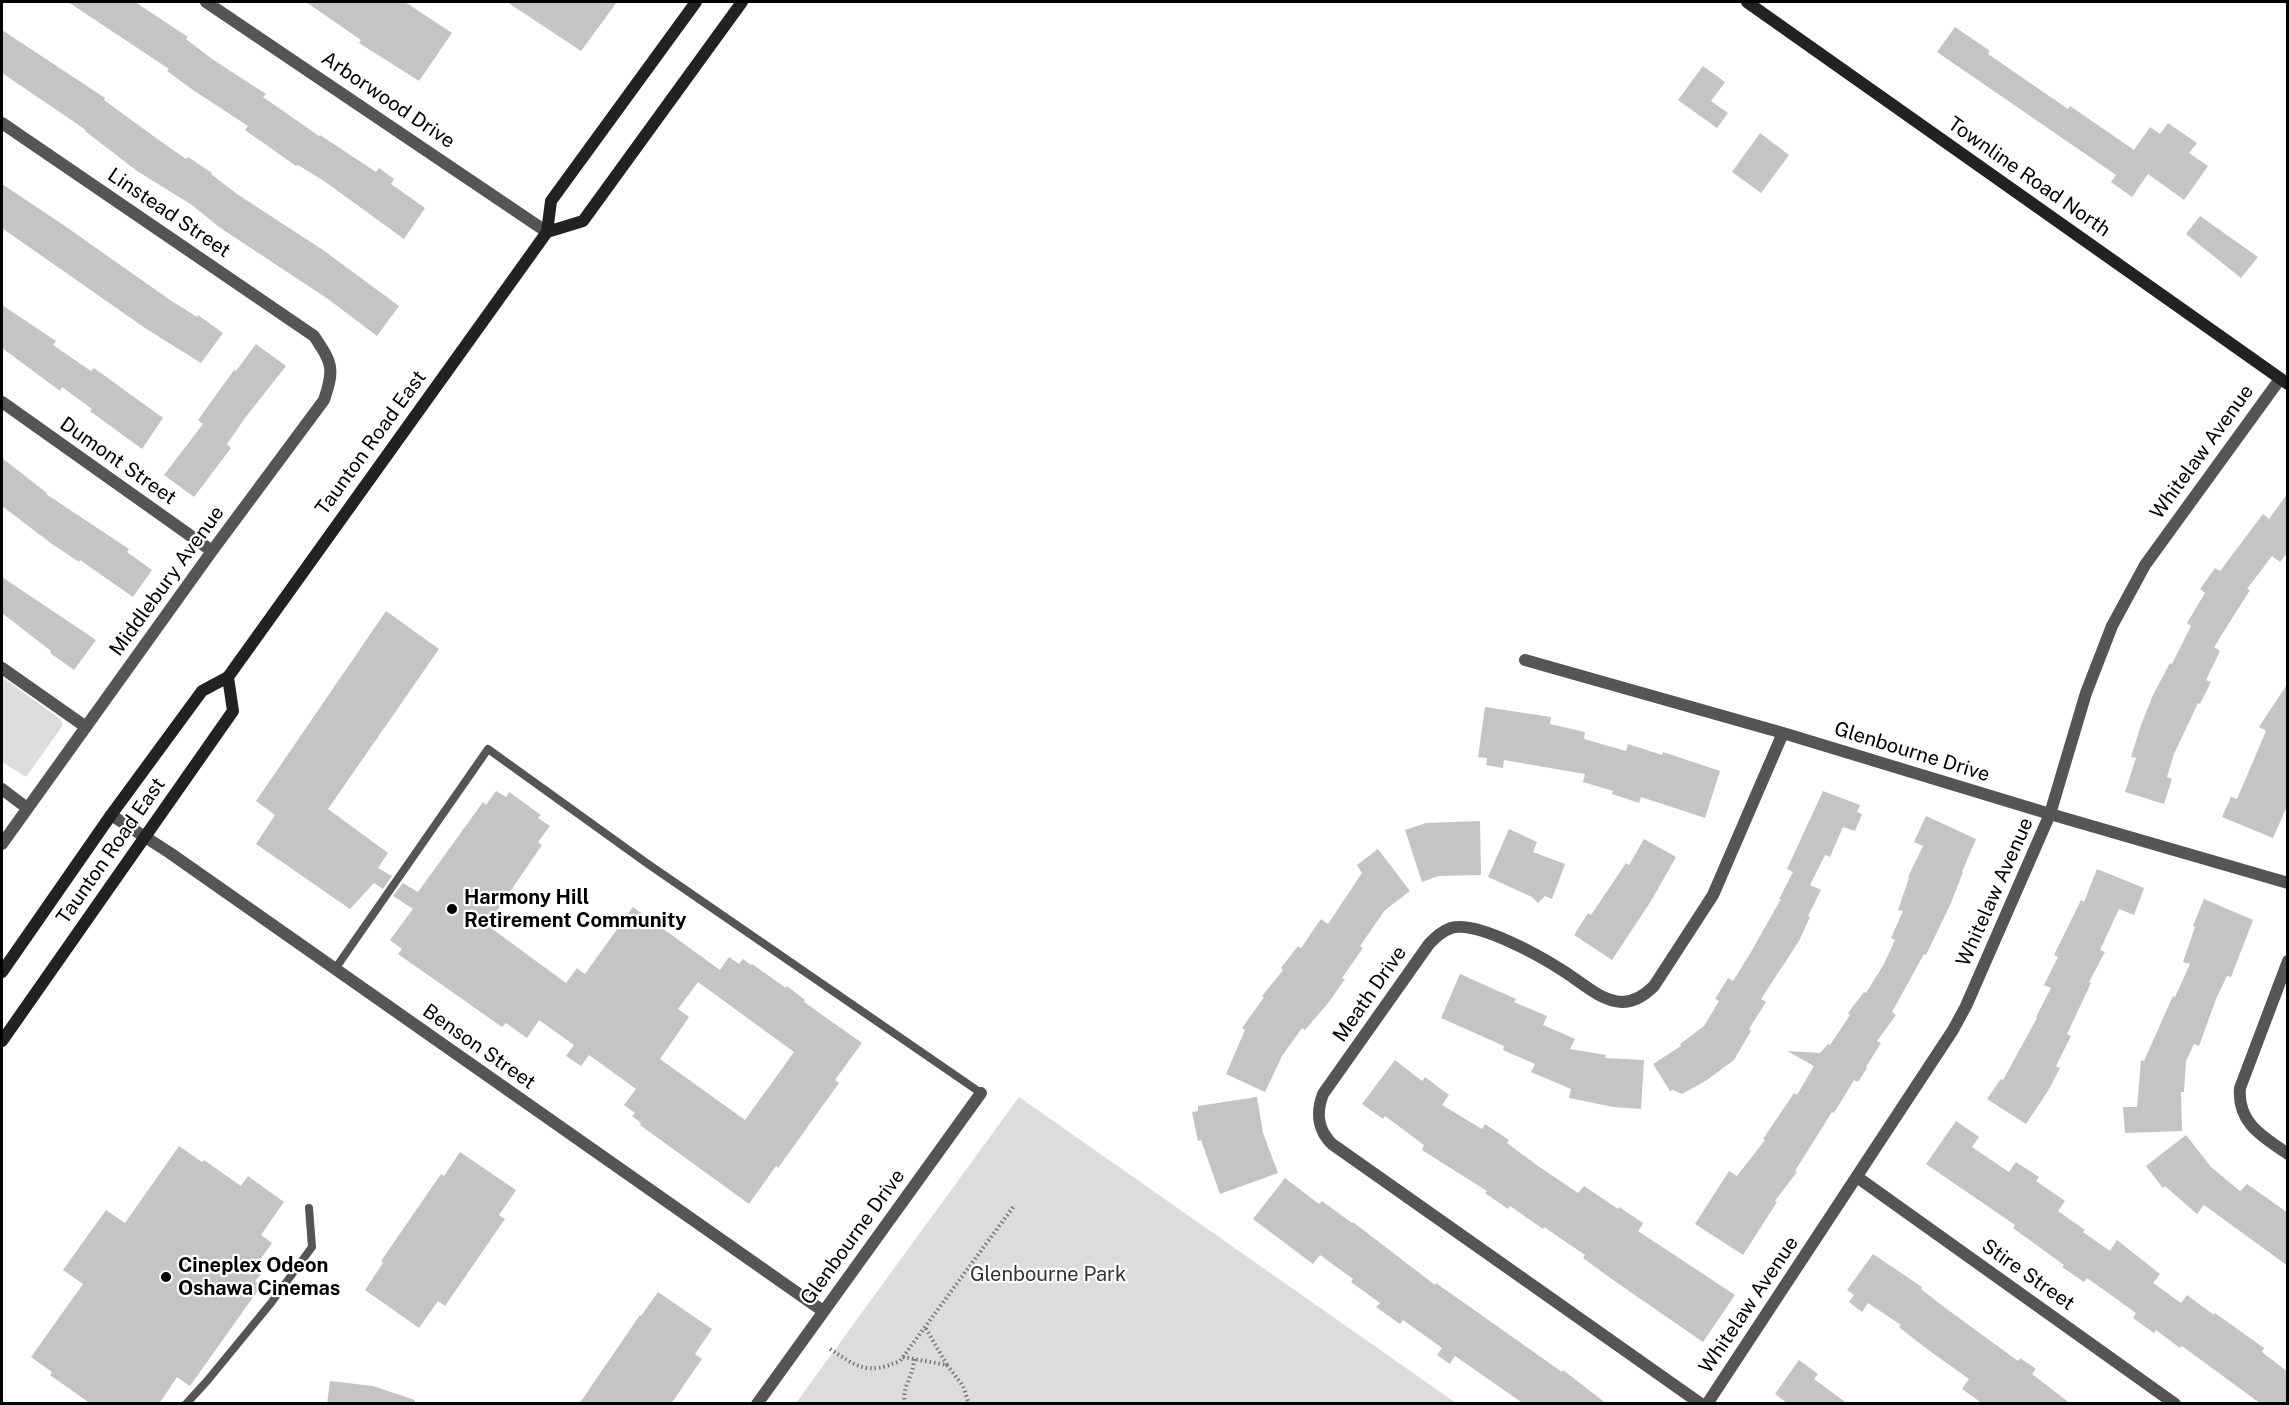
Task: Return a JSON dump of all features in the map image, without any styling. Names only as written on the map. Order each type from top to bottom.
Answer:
[{"type":"main road","points":[[696,2],[550,201],[547,232],[584,221],[742,2]]},
{"type":"main road","name":"Townline Road North","points":[[1747,2],[2284,382]]},
{"type":"main road","name":"Taunton Road East","points":[[2,972],[111,815],[202,691],[228,677],[547,232]]},
{"type":"main road","name":"Taunton Road East","points":[[2,1041],[234,711],[228,677]]},
{"type":"street","name":"Arborwood Drive","points":[[206,2],[547,232]]},
{"type":"street","name":"Linstead Street","points":[[2,123],[314,336]]},
{"type":"street","name":"Middlebury Avenue","points":[[2,844],[212,551],[324,400],[332,378],[329,358],[314,336]]},
{"type":"street","name":"Whitelaw Avenue","points":[[1707,1404],[1936,1057],[1966,1006],[2050,814],[2086,693],[2112,626],[2127,597],[2164,538],[2284,382]]},
{"type":"street","name":"Dumont Street","points":[[2,402],[212,551]]},
{"type":"street","name":"Glenbourne Drive","points":[[1525,660],[1783,733],[2288,883]]},
{"type":"street","points":[[2,668],[86,727]]},
{"type":"street","name":"Meath Drive","points":[[1701,1404],[1332,1144],[1321,1130],[1318,1114],[1323,1094],[1422,954],[1436,937],[1450,928],[1469,926],[1518,946],[1546,960],[1595,992],[1613,1000],[1631,1001],[1648,993],[1713,895],[1783,733]]},
{"type":"street","points":[[2,789],[27,808]]},
{"type":"street","name":"Benson Street","points":[[111,815],[823,1311]]},
{"type":"street","points":[[2288,962],[2241,1088],[2240,1097],[2243,1113],[2251,1126],[2288,1154]]},
{"type":"street","name":"Glenbourne Drive","points":[[757,1404],[981,1093]]},
{"type":"street","name":"Stire Street","points":[[1857,1178],[2175,1404]]},
{"type":"lane","points":[[335,969],[488,748],[648,864],[981,1093]]},
{"type":"lane","points":[[186,1404],[272,1303],[312,1247],[309,1208]]},
{"type":"path","points":[[830,1349],[855,1366],[871,1370],[885,1368],[900,1361],[1014,1206]]},
{"type":"path","points":[[925,1327],[947,1365],[963,1386],[969,1402],[964,1404]]},
{"type":"path","points":[[903,1357],[947,1365]]},
{"type":"path","points":[[905,1404],[904,1393],[914,1369],[914,1359]]},
{"type":"green space","points":[[2,677],[60,719],[63,725],[26,777],[2,762]]},
{"type":"green space","name":"Glenbourne Park","points":[[1019,1097],[1456,1403],[796,1403]]},
{"type":"building","points":[[68,2],[135,2],[188,37],[186,39],[212,59],[266,94],[263,97],[319,136],[376,172],[379,168],[394,179],[391,184],[425,208],[404,239],[324,181],[298,165],[296,166],[245,130],[248,126],[193,90],[167,71],[169,69]]},
{"type":"building","points":[[306,2],[405,2],[452,33],[419,81],[359,43],[361,40]]},
{"type":"building","points":[[507,2],[617,2],[581,51]]},
{"type":"building","points":[[1955,27],[1990,51],[1988,54],[2068,109],[2070,106],[2134,150],[2150,127],[2160,134],[2168,123],[2197,143],[2189,153],[2208,166],[2184,200],[2148,174],[2132,197],[2111,182],[2116,175],[1937,52]]},
{"type":"building","points":[[2,30],[105,98],[104,100],[156,138],[186,159],[188,157],[212,173],[237,194],[323,250],[399,306],[377,336],[328,299],[219,227],[192,205],[137,171],[86,130],[2,73]]},
{"type":"building","points":[[1703,66],[1725,82],[1711,101],[1728,113],[1717,128],[1678,100]]},
{"type":"building","points":[[1760,133],[1789,155],[1761,193],[1732,172]]},
{"type":"building","points":[[2,184],[170,300],[197,317],[198,315],[223,333],[201,363],[145,328],[2,228]]},
{"type":"building","points":[[2200,216],[2258,257],[2241,278],[2186,234]]},
{"type":"building","points":[[2,305],[56,341],[53,345],[91,371],[94,368],[163,418],[142,449],[90,411],[92,409],[62,387],[60,391],[2,348]]},
{"type":"building","points":[[256,344],[286,366],[245,418],[227,444],[231,448],[194,497],[164,475],[203,424],[198,420]]},
{"type":"building","points":[[2,458],[46,494],[129,549],[127,552],[152,570],[133,597],[80,560],[79,562],[52,544],[2,506]]},
{"type":"building","points":[[2288,493],[2288,552],[2280,562],[2272,556],[2247,589],[2250,590],[2214,647],[2220,651],[2206,680],[2211,682],[2200,704],[2198,703],[2174,754],[2167,777],[2172,779],[2164,804],[2125,792],[2136,758],[2131,757],[2141,725],[2153,695],[2191,626],[2187,623],[2205,593],[2200,589],[2215,568],[2220,571],[2263,514],[2269,519]]},
{"type":"building","points":[[2,577],[96,640],[74,670],[2,613]]},
{"type":"building","points":[[386,611],[439,649],[328,809],[388,853],[378,868],[392,876],[383,889],[374,883],[350,909],[256,844],[275,815],[256,801]]},
{"type":"building","points":[[2288,683],[2288,804],[2273,838],[2222,817],[2231,797],[2237,799],[2266,731],[2259,727]]},
{"type":"building","points":[[1485,707],[1551,717],[1550,724],[1585,732],[1584,739],[1626,751],[1628,744],[1662,755],[1663,752],[1720,771],[1705,818],[1641,797],[1639,803],[1612,794],[1613,791],[1583,782],[1585,774],[1504,760],[1503,768],[1486,765],[1487,758],[1478,757]]},
{"type":"building","name":"Harmony Hill Retirement Community","points":[[496,791],[506,797],[509,792],[541,815],[538,818],[550,826],[538,842],[542,845],[487,925],[566,983],[577,968],[585,974],[633,907],[720,970],[729,957],[739,964],[743,959],[752,964],[786,988],[787,986],[805,1000],[804,1002],[862,1043],[835,1080],[839,1083],[749,1204],[640,1125],[641,1123],[632,1116],[635,1113],[624,1105],[636,1089],[589,1055],[581,1066],[566,1056],[574,1045],[539,1020],[527,1038],[506,1023],[502,1027],[398,954],[402,949],[390,940],[413,909],[393,896],[403,883],[418,892],[483,802],[486,805]],"holes":[[[698,982],[794,1052],[745,1120],[660,1059],[689,1017],[678,1009]]]},
{"type":"building","points":[[1823,791],[1860,805],[1857,812],[1862,814],[1855,831],[1843,827],[1830,857],[1825,855],[1810,885],[1821,890],[1799,941],[1761,999],[1766,1002],[1749,1029],[1751,1031],[1734,1060],[1707,1080],[1682,1094],[1670,1091],[1653,1064],[1681,1046],[1680,1044],[1704,1026],[1719,1001],[1715,999],[1728,978],[1733,981],[1781,899],[1779,899],[1793,872],[1787,869]]},
{"type":"building","points":[[1926,816],[1976,839],[1951,903],[1926,955],[1924,954],[1892,1012],[1896,1015],[1877,1041],[1881,1043],[1867,1068],[1858,1082],[1854,1080],[1834,1113],[1832,1112],[1795,1171],[1797,1172],[1775,1201],[1777,1202],[1743,1255],[1695,1224],[1729,1171],[1737,1176],[1765,1140],[1763,1139],[1794,1093],[1797,1095],[1814,1066],[1787,1051],[1820,1053],[1828,1044],[1830,1045],[1850,1015],[1848,1013],[1864,992],[1866,993],[1884,964],[1895,940],[1891,938],[1903,911],[1898,910],[1908,877],[1923,846],[1914,842]]},
{"type":"building","points":[[1480,821],[1481,875],[1438,876],[1422,882],[1405,830],[1426,823]]},
{"type":"building","points":[[1509,829],[1537,842],[1533,852],[1565,864],[1552,899],[1545,896],[1538,903],[1532,897],[1488,877]]},
{"type":"building","points":[[1644,839],[1676,857],[1651,901],[1612,960],[1574,935],[1588,913],[1591,915],[1626,863],[1629,865]]},
{"type":"building","points":[[1378,849],[1410,891],[1385,910],[1360,946],[1363,948],[1329,1002],[1305,1030],[1302,1028],[1282,1056],[1265,1092],[1226,1074],[1245,1030],[1242,1028],[1264,997],[1262,996],[1283,970],[1281,968],[1298,946],[1301,948],[1321,919],[1328,924],[1362,873],[1357,865]]},
{"type":"building","points":[[2097,869],[2144,888],[2134,915],[2119,909],[2100,950],[2105,952],[2089,982],[2091,983],[2067,1034],[2071,1036],[2056,1066],[2060,1068],[2026,1124],[1987,1099],[2001,1079],[2003,1080],[2037,1018],[2051,988],[2044,985],[2058,957],[2054,955],[2081,900],[2084,902]]},
{"type":"building","points":[[2204,899],[2253,920],[2231,977],[2227,976],[2216,999],[2199,1046],[2194,1044],[2186,1061],[2184,1092],[2181,1092],[2182,1131],[2125,1133],[2123,1107],[2137,1107],[2141,1060],[2144,1061],[2190,964],[2183,962],[2195,927],[2193,926]]},
{"type":"building","points":[[1460,974],[1516,999],[1514,1002],[1547,1016],[1543,1025],[1575,1039],[1570,1049],[1606,1055],[1605,1058],[1644,1060],[1641,1109],[1613,1107],[1569,1098],[1571,1089],[1531,1072],[1535,1064],[1503,1050],[1504,1046],[1441,1018]]},
{"type":"building","points":[[1395,1060],[1422,1081],[1425,1077],[1449,1095],[1442,1105],[1482,1129],[1485,1124],[1509,1140],[1507,1143],[1538,1166],[1578,1193],[1584,1186],[1618,1209],[1619,1207],[1643,1223],[1638,1231],[1735,1295],[1703,1342],[1583,1258],[1585,1255],[1510,1206],[1508,1209],[1485,1193],[1487,1191],[1422,1150],[1424,1145],[1385,1116],[1383,1119],[1362,1104]]},
{"type":"building","points":[[1257,1097],[1263,1133],[1278,1173],[1220,1194],[1201,1140],[1198,1141],[1192,1112],[1198,1111],[1198,1106]]},
{"type":"building","points":[[1956,1121],[1979,1137],[1972,1147],[2009,1172],[2016,1162],[2039,1177],[2036,1181],[2065,1201],[2058,1211],[2085,1230],[2083,1232],[2110,1251],[2117,1240],[2160,1274],[2153,1283],[2181,1303],[2187,1295],[2264,1348],[2262,1352],[2288,1372],[2288,1404],[2261,1404],[2182,1346],[2180,1348],[2156,1330],[2154,1333],[2133,1318],[2136,1313],[2087,1278],[2084,1282],[2062,1267],[2064,1265],[2013,1228],[2015,1225],[1926,1164]]},
{"type":"building","points":[[2186,1135],[2211,1167],[2240,1191],[2247,1184],[2288,1213],[2288,1266],[2204,1205],[2197,1214],[2165,1186],[2163,1188],[2146,1166]]},
{"type":"building","name":"Cineplex Odeon Oshawa Cinemas","points":[[179,1146],[241,1186],[248,1176],[284,1202],[261,1235],[272,1243],[255,1267],[262,1273],[255,1281],[261,1286],[190,1386],[177,1377],[159,1404],[91,1404],[50,1375],[52,1372],[31,1357],[83,1284],[63,1270],[106,1210],[125,1223]]},
{"type":"building","points":[[460,1152],[516,1190],[499,1215],[505,1219],[445,1306],[438,1301],[419,1328],[365,1290],[383,1263],[381,1261],[441,1174],[444,1176]]},
{"type":"building","points":[[1285,1178],[1319,1204],[1322,1201],[1353,1222],[1435,1285],[1436,1283],[1562,1372],[1563,1370],[1607,1404],[1524,1404],[1455,1356],[1450,1364],[1437,1355],[1442,1348],[1403,1320],[1400,1324],[1376,1307],[1380,1303],[1351,1282],[1353,1279],[1320,1255],[1313,1264],[1253,1219]]},
{"type":"building","points":[[1873,1254],[1922,1287],[1921,1289],[1944,1307],[2018,1361],[2020,1358],[2036,1369],[2032,1374],[2071,1404],[1983,1404],[1962,1389],[1969,1379],[1899,1327],[1901,1325],[1868,1303],[1862,1312],[1849,1302],[1854,1295],[1847,1290]]},
{"type":"building","points":[[658,1292],[712,1329],[695,1354],[702,1359],[671,1404],[579,1404],[640,1315]]},
{"type":"building","points":[[1799,1360],[1818,1374],[1814,1379],[1848,1404],[1788,1404],[1775,1394]]},
{"type":"building","points":[[330,1381],[373,1386],[415,1400],[414,1404],[327,1404]]},
{"type":"place","name":"Harmony Hill Retirement Community","points":[[452,909]]},
{"type":"place","name":"Cineplex Odeon Oshawa Cinemas","points":[[166,1277]]}]
